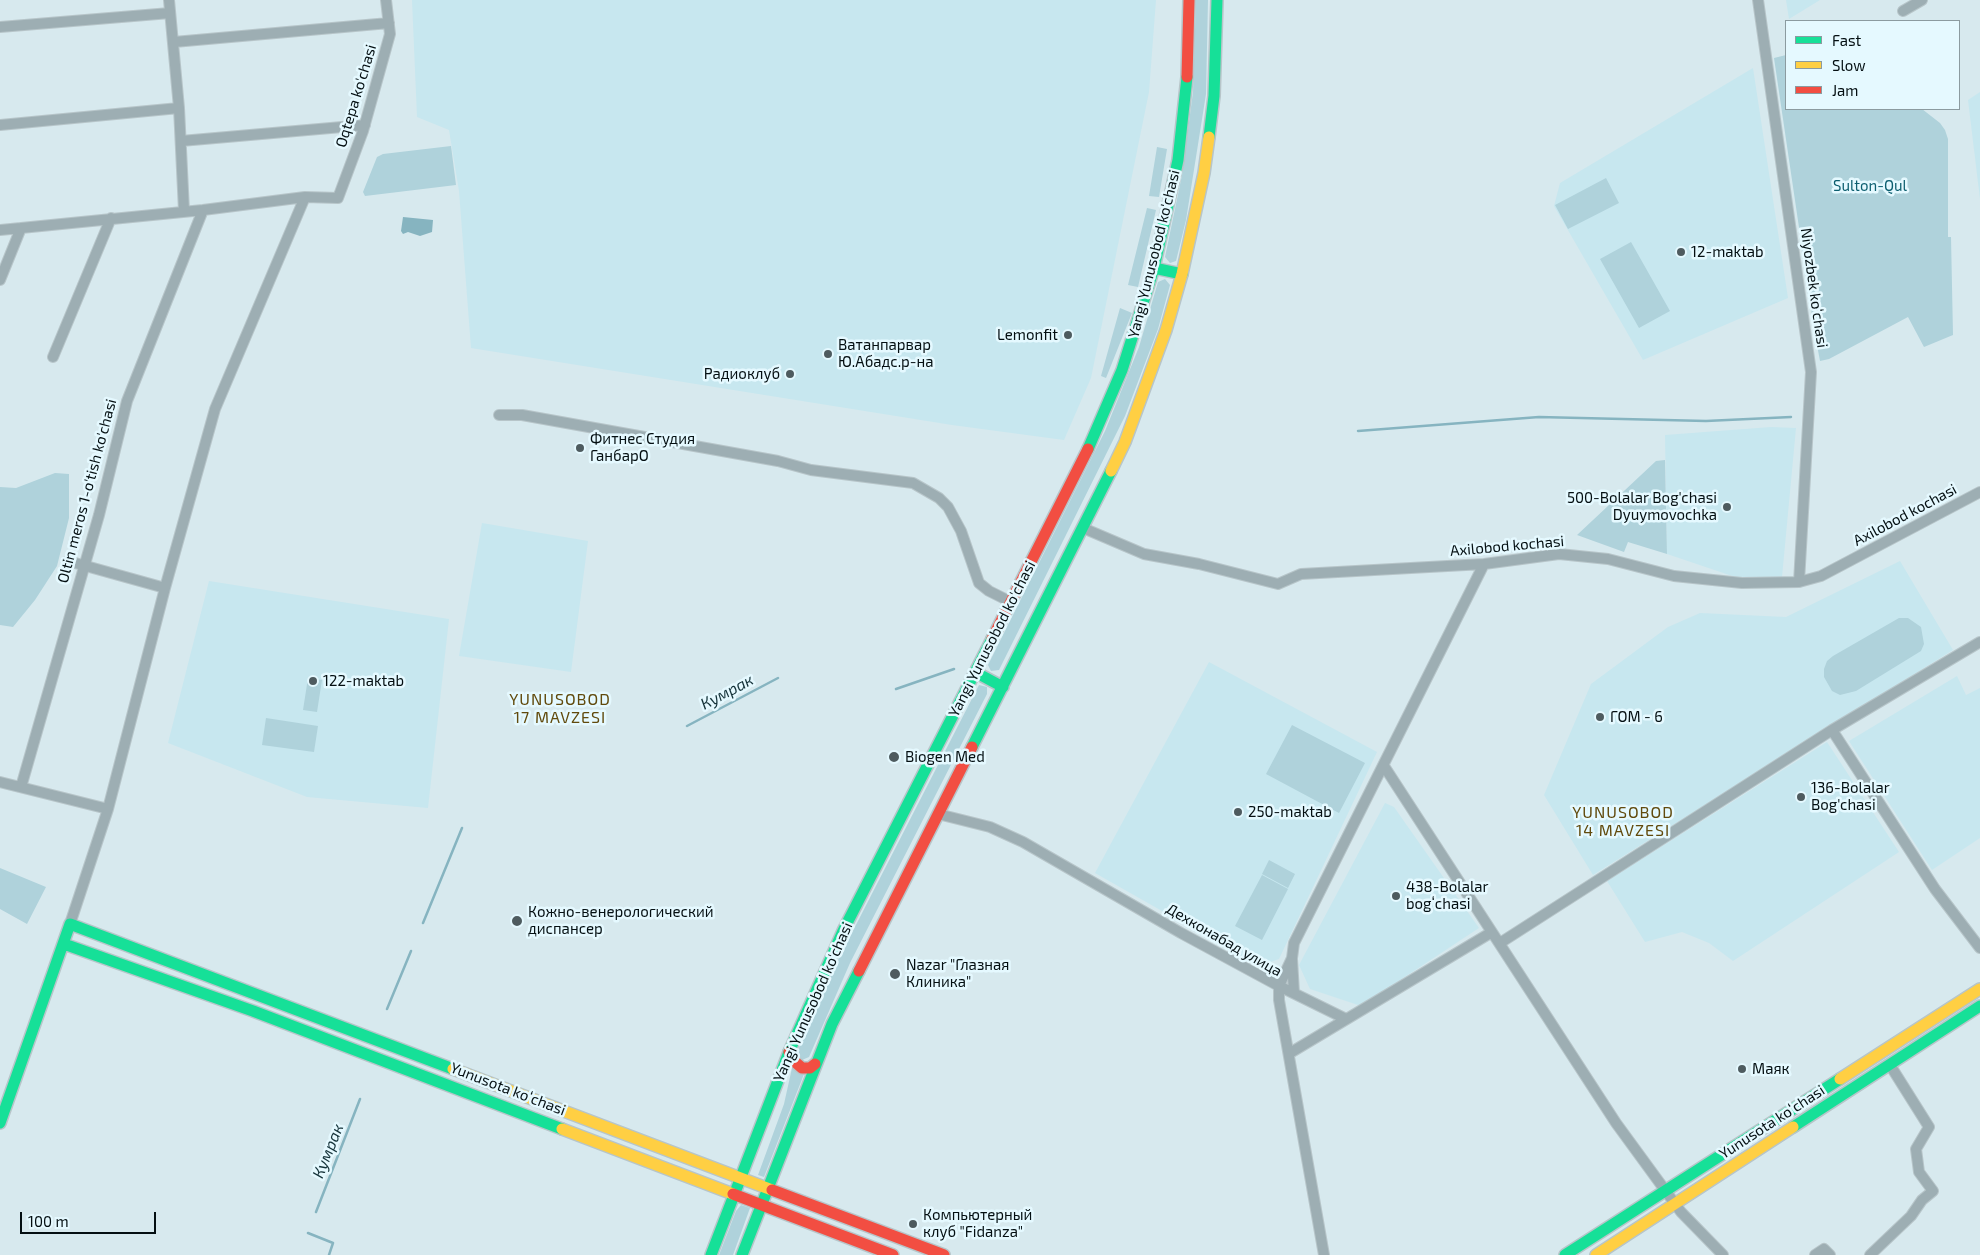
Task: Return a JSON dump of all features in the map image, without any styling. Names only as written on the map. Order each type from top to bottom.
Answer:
[{"type":"main road","name":"Yangi Yunusobod ko'chasi","points":[[711,1255],[790,1052],[843,931],[1082,463],[1108,407],[1130,351],[1154,268],[1181,140],[1188,69],[1189,0]]},
{"type":"main road","name":"Yangi Yunusobod ko'chasi","points":[[742,1255],[815,1064],[836,1017],[1083,528],[1125,442],[1143,396],[1166,330],[1182,274],[1199,198],[1212,118],[1216,61],[1217,0]]},
{"type":"main road","points":[[1154,268],[1182,274]]},
{"type":"main road","points":[[975,672],[1003,687]]},
{"type":"main road","points":[[0,1123],[70,924]]},
{"type":"main road","name":"Yunusota koʻchasi","points":[[70,924],[944,1255]]},
{"type":"main road","name":"Yunusota koʻchasi","points":[[64,944],[271,1018],[892,1255]]},
{"type":"main road","name":"Yunusota koʻchasi","points":[[1565,1255],[1980,988]]},
{"type":"main road","name":"Yunusota koʻchasi","points":[[1596,1255],[1980,1006]]},
{"type":"main road","points":[[790,1052],[794,1061],[802,1068],[810,1068],[815,1064]]},
{"type":"street","points":[[169,0],[179,108],[184,211]]},
{"type":"street","name":"Oqtepa ko'chasi","points":[[305,197],[338,198],[365,125],[390,34],[386,0]]},
{"type":"street","name":"Niyozbek koʻchasi","points":[[1758,0],[1811,372],[1799,582]]},
{"type":"street","points":[[1903,11],[1922,0]]},
{"type":"street","points":[[0,27],[170,13]]},
{"type":"street","points":[[174,42],[389,23]]},
{"type":"street","points":[[0,125],[179,108]]},
{"type":"street","points":[[181,141],[365,125]]},
{"type":"street","points":[[0,230],[203,210],[305,197]]},
{"type":"street","points":[[70,924],[108,809],[165,588],[215,409],[305,197]]},
{"type":"street","name":"Oltin meros 1-o'tish ko'chasi","points":[[21,787],[99,515],[127,401],[203,210]]},
{"type":"street","points":[[54,357],[111,218]]},
{"type":"street","points":[[0,280],[21,228]]},
{"type":"street","points":[[499,415],[522,415],[778,460],[811,470],[913,483],[939,498],[948,507],[960,531],[979,583],[989,591],[1011,602]]},
{"type":"street","name":"Axilobod kochasi","points":[[1083,528],[1144,554],[1199,564],[1278,584],[1302,574],[1484,564],[1559,554],[1608,559],[1674,576],[1742,583],[1799,582],[1821,576],[1980,492]]},
{"type":"street","points":[[68,561],[165,588]]},
{"type":"street","points":[[1294,993],[1292,958],[1294,943],[1484,564]]},
{"type":"street","points":[[1500,943],[1832,730],[1980,642]]},
{"type":"street","points":[[1832,730],[1935,889],[1980,948]]},
{"type":"street","points":[[1384,766],[1605,1106],[1674,1204],[1723,1255]]},
{"type":"street","points":[[0,782],[108,809]]},
{"type":"street","name":"Дехконабад улица","points":[[938,814],[990,827],[1023,842],[1181,933],[1279,986],[1279,1000],[1290,1053],[1324,1255]]},
{"type":"street","points":[[1290,1053],[1492,932]]},
{"type":"street","points":[[1292,958],[1279,986],[1346,1018]]},
{"type":"street","points":[[1870,1255],[1911,1216],[1922,1200],[1934,1191],[1920,1172],[1916,1149],[1929,1127],[1890,1065]]},
{"type":"street","points":[[1815,1255],[1824,1249],[1830,1255]]},
{"type":"shaded area","points":[[412,0],[1156,0],[1149,92],[1091,378],[1064,440],[952,425],[471,348],[459,191],[449,130],[417,117]]},
{"type":"shaded area","points":[[1786,0],[1820,0],[1789,19]]},
{"type":"shaded area","name":"12-maktab","points":[[1753,68],[1788,298],[1643,360],[1554,206],[1560,183]]},
{"type":"shaded area","points":[[1980,92],[1980,199],[1968,100]]},
{"type":"shaded area","points":[[403,217],[433,220],[432,232],[420,236],[408,232],[403,234],[401,231]]},
{"type":"shaded area","name":"500-Bolalar Bog'chasi Dyuymovochka","points":[[1771,427],[1796,428],[1782,577],[1753,583],[1667,554],[1665,435]]},
{"type":"shaded area","points":[[482,523],[588,541],[571,672],[459,656]]},
{"type":"shaded area","points":[[1900,561],[1953,650],[1593,875],[1544,795],[1591,684],[1668,627],[1700,613],[1786,617]]},
{"type":"shaded area","name":"122-maktab","points":[[209,581],[449,619],[428,808],[307,797],[168,743]]},
{"type":"shaded area","name":"250-maktab","points":[[1209,662],[1377,752],[1279,959],[1259,966],[1095,873]]},
{"type":"shaded area","points":[[1957,676],[1966,695],[1980,688],[1980,838],[1932,870],[1849,741]]},
{"type":"shaded area","name":"136-Bolalar Bog'chasi","points":[[1827,742],[1899,852],[1733,961],[1709,943],[1682,932],[1645,942],[1607,881]]},
{"type":"shaded area","name":"438-Bolalar bogʻchasi","points":[[1385,803],[1394,807],[1479,928],[1361,1006],[1310,989],[1299,965]]},
{"type":"green space","points":[[1196,0],[1208,0],[1206,94],[1186,220],[1176,261],[1170,263],[1165,257],[1182,175],[1193,92]]},
{"type":"green space","name":"Sulton-Qul","points":[[1785,55],[1785,110],[1923,110],[1940,123],[1945,130],[1948,139],[1948,237],[1951,237],[1953,335],[1924,347],[1908,317],[1829,359],[1820,361],[1774,58]]},
{"type":"green space","points":[[451,146],[456,185],[365,196],[363,192],[377,157],[383,154]]},
{"type":"green space","points":[[1157,147],[1167,149],[1159,197],[1149,196]]},
{"type":"green space","points":[[1606,178],[1619,203],[1568,229],[1555,205]]},
{"type":"green space","points":[[1147,208],[1156,210],[1138,287],[1128,285]]},
{"type":"green space","points":[[1631,242],[1670,311],[1639,328],[1600,259]]},
{"type":"green space","points":[[1165,279],[1170,285],[1158,329],[1125,416],[999,670],[991,671],[988,665],[1105,431],[1139,347],[1158,282]]},
{"type":"green space","points":[[1120,308],[1132,313],[1106,378],[1101,376]]},
{"type":"green space","points":[[1665,460],[1667,554],[1628,542],[1624,552],[1577,535],[1656,461]]},
{"type":"green space","points":[[55,473],[69,474],[69,518],[57,566],[35,600],[13,627],[0,625],[0,487],[16,488]]},
{"type":"green space","points":[[1899,618],[1908,618],[1921,627],[1924,644],[1921,651],[1856,691],[1840,695],[1832,691],[1824,677],[1827,661]]},
{"type":"green space","points":[[308,678],[322,680],[317,712],[303,710]]},
{"type":"green space","points":[[979,685],[987,687],[987,694],[850,963],[809,1057],[802,1060],[797,1052],[839,958]]},
{"type":"green space","points":[[266,718],[318,726],[314,752],[262,745]]},
{"type":"green space","points":[[1292,725],[1365,763],[1339,813],[1266,774]]},
{"type":"green space","points":[[1269,860],[1295,874],[1288,888],[1262,874]]},
{"type":"green space","points":[[0,868],[46,887],[27,924],[0,909]]},
{"type":"green space","points":[[1262,875],[1288,889],[1262,940],[1235,926]]},
{"type":"green space","points":[[792,1068],[804,1074],[764,1177],[758,1175],[784,1104]]},
{"type":"green space","points":[[741,1205],[750,1208],[733,1255],[719,1255],[736,1211]]},
{"type":"waterway","points":[[1358,431],[1539,417],[1706,421],[1791,417]]},
{"type":"waterway","name":"Кумрак","points":[[896,689],[954,669]]},
{"type":"waterway","name":"Кумрак","points":[[687,726],[778,678]]},
{"type":"waterway","name":"Кумрак","points":[[423,923],[462,828]]},
{"type":"waterway","name":"Кумрак","points":[[387,1009],[411,951]]},
{"type":"waterway","name":"Кумрак","points":[[316,1212],[360,1099]]},
{"type":"waterway","name":"Кумрак","points":[[308,1233],[333,1243],[329,1255]]},
{"type":"traffic: fast","points":[[1209,137],[1214,96],[1217,0]]},
{"type":"traffic: fast","points":[[1088,449],[1122,370],[1154,268],[1178,160],[1187,77]]},
{"type":"traffic: fast","points":[[1154,268],[1182,274]]},
{"type":"traffic: fast","points":[[972,747],[1111,471]]},
{"type":"traffic: fast","points":[[711,1255],[789,1052],[843,931],[992,639]]},
{"type":"traffic: fast","points":[[975,672],[1003,687]]},
{"type":"traffic: fast","points":[[0,1123],[70,924],[453,1069]]},
{"type":"traffic: fast","points":[[64,944],[253,1011],[562,1129]]},
{"type":"traffic: fast","points":[[742,1255],[832,1024],[859,971]]},
{"type":"traffic: fast","points":[[1793,1127],[1980,1006]]},
{"type":"traffic: fast","points":[[1565,1255],[1840,1079]]},
{"type":"traffic: slow","points":[[1111,471],[1125,442],[1166,330],[1182,274],[1204,173],[1209,137]]},
{"type":"traffic: slow","points":[[1840,1079],[1980,989]]},
{"type":"traffic: slow","points":[[453,1069],[772,1190]]},
{"type":"traffic: slow","points":[[1596,1255],[1793,1127]]},
{"type":"traffic: slow","points":[[562,1129],[733,1194]]},
{"type":"traffic: jam","points":[[1187,77],[1189,0]]},
{"type":"traffic: jam","points":[[992,639],[1088,449]]},
{"type":"traffic: jam","points":[[859,971],[972,747]]},
{"type":"traffic: jam","points":[[789,1052],[794,1061],[802,1068],[810,1068],[815,1064]]},
{"type":"traffic: jam","points":[[772,1190],[944,1255]]},
{"type":"traffic: jam","points":[[733,1194],[893,1255]]},
{"type":"place","name":"12-maktab","points":[[1681,252]]},
{"type":"place","name":"Lemonfit","points":[[1068,335]]},
{"type":"place","name":"Ватанпарвар Ю.Абадс.р-на","points":[[828,354]]},
{"type":"place","name":"Радиоклуб","points":[[790,374]]},
{"type":"place","name":"Фитнес Студия ГанбарО","points":[[580,448]]},
{"type":"place","name":"500-Bolalar Bog'chasi Dyuymovochka","points":[[1727,507]]},
{"type":"place","name":"122-maktab","points":[[313,681]]},
{"type":"place","name":"ГОМ - 6","points":[[1600,717]]},
{"type":"place","name":"Biogen Med","points":[[894,757]]},
{"type":"place","name":"136-Bolalar Bog'chasi","points":[[1801,797]]},
{"type":"place","name":"250-maktab","points":[[1238,812]]},
{"type":"place","name":"438-Bolalar bogʻchasi","points":[[1396,896]]},
{"type":"place","name":"Кожно-венерологический диспансер","points":[[517,921]]},
{"type":"place","name":"Nazar \"Глазная Клиника\"","points":[[895,974]]},
{"type":"place","name":"Маяк","points":[[1742,1069]]},
{"type":"place","name":"Компьютерный клуб \"Fidanza\"","points":[[913,1224]]},
{"type":"district","name":"YUNUSOBOD 17 MAVZESI","points":[[560,709]]},
{"type":"district","name":"YUNUSOBOD 14 MAVZESI","points":[[1623,822]]}]
